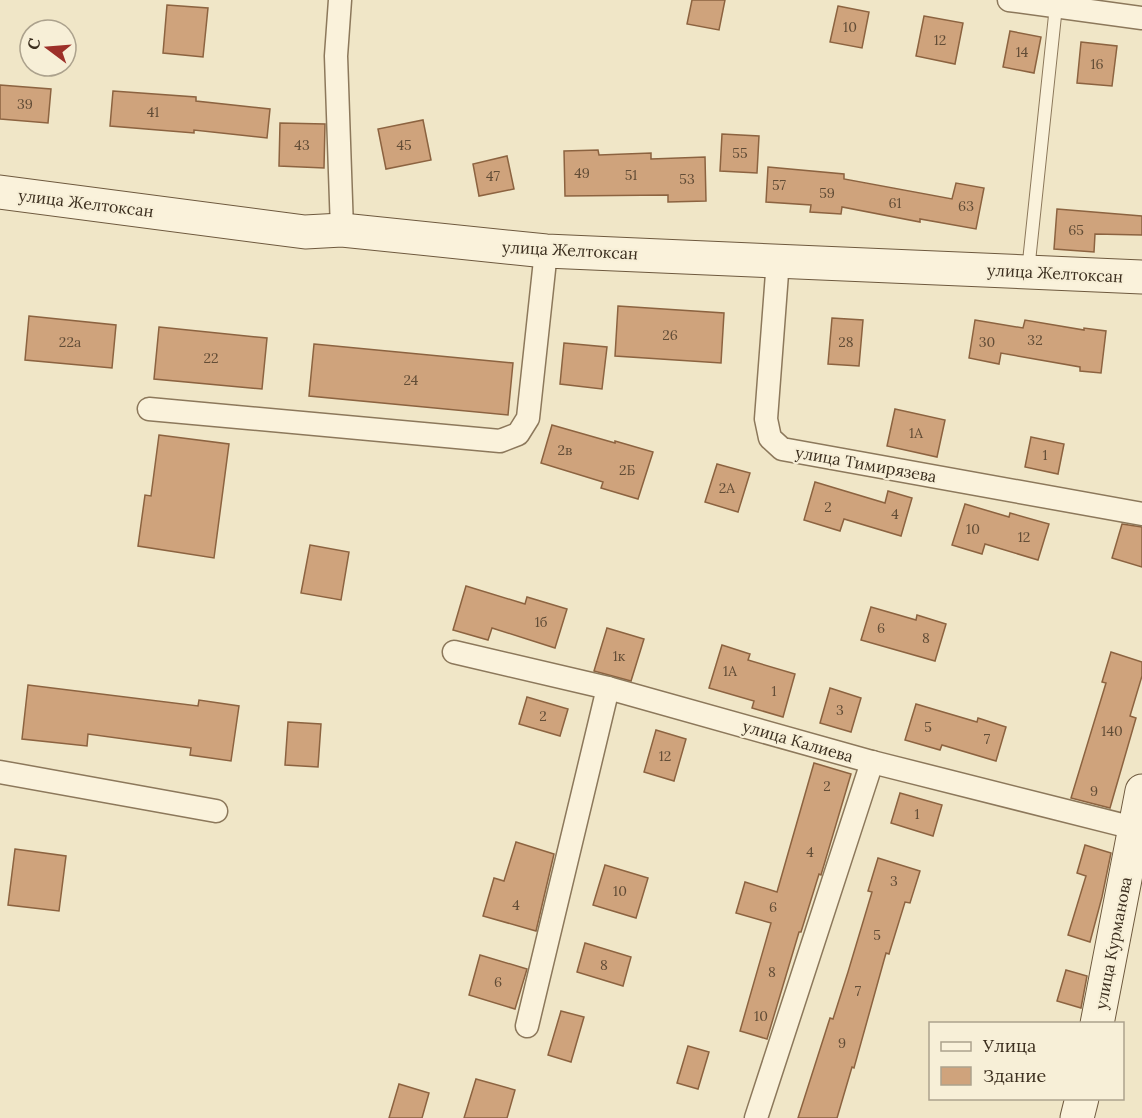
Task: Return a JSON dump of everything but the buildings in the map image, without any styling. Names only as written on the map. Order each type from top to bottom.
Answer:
[{"type":"street","points":[[340,0],[336,56],[342,230]]},
{"type":"street","points":[[1009,0],[1142,18]]},
{"type":"street","name":"улица Желтоксан","points":[[0,192],[304,232],[342,230],[546,251],[1142,277]]},
{"type":"street","points":[[149,409],[500,441],[518,434],[528,418],[546,251]]},
{"type":"street","name":"улица Тимирязева","points":[[777,260],[766,419],[770,438],[782,449],[1142,514]]},
{"type":"street","name":"улица Калиева","points":[[454,652],[608,688],[872,762],[1138,829]]},
{"type":"street","points":[[527,1026],[608,688]]},
{"type":"street","points":[[756,1118],[872,762]]},
{"type":"street","points":[[0,772],[216,811]]},
{"type":"street","name":"улица Курманова","points":[[1097,1022],[1138,829],[1142,791]]},
{"type":"street","points":[[1077,1118],[1082,1100]]},
{"type":"lane","points":[[1028,272],[1056,6]]}]
